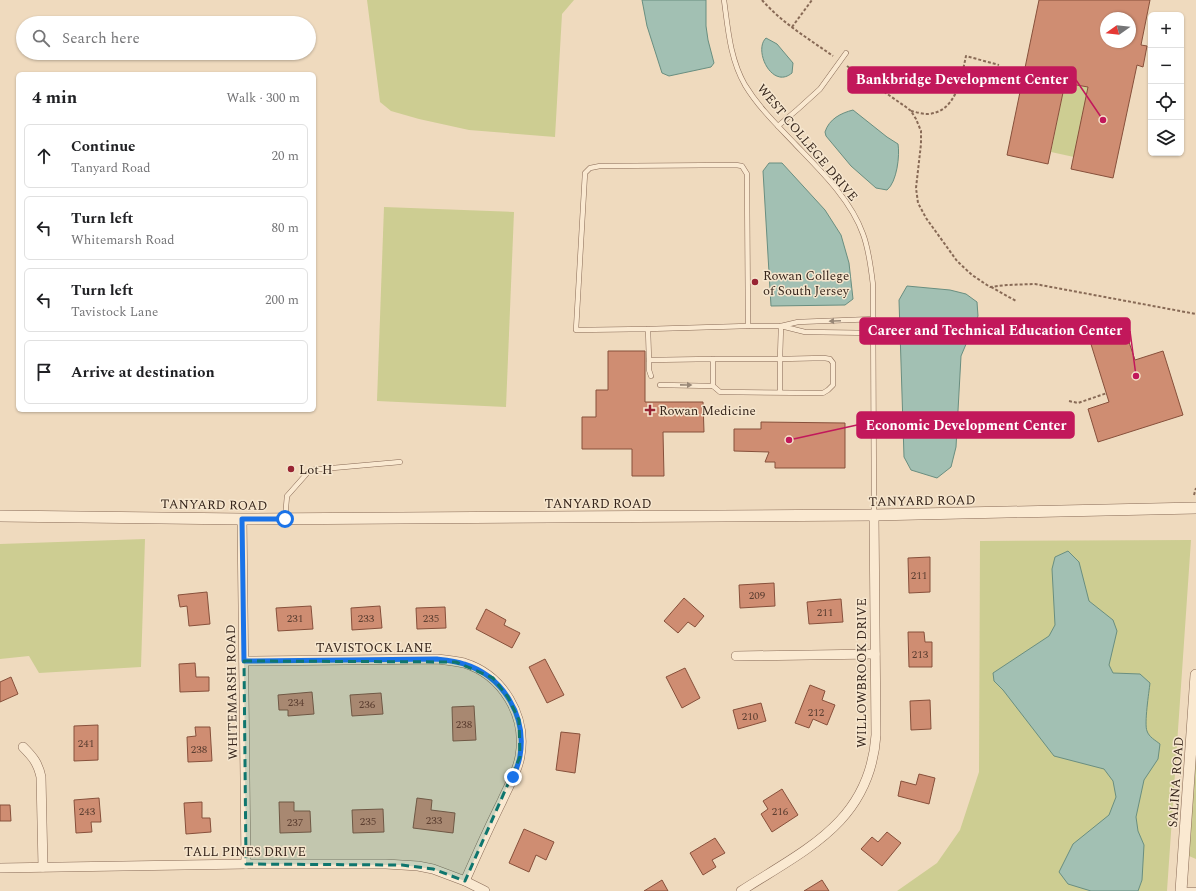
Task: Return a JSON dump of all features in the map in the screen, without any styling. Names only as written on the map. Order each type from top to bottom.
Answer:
[{"type":"street","name":"TANYARD ROAD","points":[[0,516],[285,519],[874,515],[1196,508]]},
{"type":"street","name":"WILLOWBROOK DRIVE","points":[[747,890],[827,834],[845,816],[868,777],[874,757],[876,735],[874,654],[874,515]]},
{"type":"street","name":"WHITEMARSH ROAD","points":[[242,519],[246,864]]},
{"type":"street","points":[[736,656],[874,654]]},
{"type":"street","name":"TAVISTOCK LANE","points":[[244,661],[446,660],[465,664],[493,678],[501,686],[519,720],[521,735],[520,757],[513,777],[465,881]]},
{"type":"street","name":"SALINA ROAD","points":[[1181,890],[1196,675]]},
{"type":"street","points":[[23,747],[38,765],[41,778],[43,866]]},
{"type":"street","name":"TALL PINES DRIVE","points":[[0,868],[43,866],[246,864],[402,865],[418,866],[433,870],[465,881],[485,891]]},
{"type":"lane","name":"WEST COLLEGE DRIVE","points":[[724,0],[731,47],[737,69],[745,85],[778,126],[838,192],[863,234],[871,268],[873,285],[874,515]]},
{"type":"lane","points":[[778,126],[798,110],[820,88],[846,53]]},
{"type":"lane","points":[[748,326],[747,174],[742,166],[600,166],[590,168],[585,174],[576,330],[780,326],[798,322],[874,319]]},
{"type":"lane","points":[[780,326],[805,332],[874,333]]},
{"type":"lane","points":[[780,326],[780,392]]},
{"type":"lane","points":[[648,329],[649,370],[651,376]]},
{"type":"lane","points":[[713,359],[713,386]]},
{"type":"lane","points":[[649,360],[780,359],[830,360],[833,363],[833,385],[823,393],[720,392],[713,386],[660,385]]},
{"type":"lane","points":[[285,519],[287,496],[310,470],[400,462]]},
{"type":"lane","points":[[1181,890],[1196,890]]},
{"type":"path","points":[[762,0],[786,23]]},
{"type":"path","points":[[792,27],[812,0]]},
{"type":"path","points":[[911,111],[927,114],[938,111],[948,105],[955,95],[961,79],[966,56],[999,65]]},
{"type":"path","points":[[884,92],[911,111],[919,124],[921,131],[916,196],[921,210],[960,265],[990,287],[1016,301]]},
{"type":"path","points":[[990,287],[1007,284],[1035,284],[1196,314]]},
{"type":"path","points":[[1069,401],[1078,402],[1107,393]]},
{"type":"path","points":[[1194,495],[1196,488]]},
{"type":"highlighted area","points":[[244,661],[456,662],[493,678],[508,697],[519,720],[520,757],[465,881],[433,869],[402,865],[246,864]]},
{"type":"green space","points":[[367,0],[574,0],[562,14],[555,137],[469,130],[391,111],[380,102]]},
{"type":"green space","points":[[1065,83],[1088,87],[1074,157],[1051,152]]},
{"type":"green space","points":[[384,207],[514,212],[506,407],[377,401]]},
{"type":"green space","points":[[145,539],[141,667],[39,673],[29,656],[0,659],[0,544]]},
{"type":"green space","points":[[1191,540],[1167,891],[897,891],[937,863],[960,830],[979,772],[980,541]]},
{"type":"green space","points":[[1196,716],[1196,859],[1189,856]]},
{"type":"shaded area","points":[[642,0],[706,0],[706,26],[714,63],[711,67],[669,76],[662,73],[647,26]]},
{"type":"shaded area","points":[[766,38],[777,44],[793,63],[792,73],[785,77],[772,73],[763,59],[763,44]]},
{"type":"shaded area","points":[[853,110],[898,144],[899,155],[895,175],[887,190],[876,188],[851,166],[826,136],[825,132],[832,120]]},
{"type":"shaded area","points":[[769,163],[782,163],[825,210],[841,235],[849,263],[853,299],[845,305],[771,306],[763,171]]},
{"type":"shaded area","points":[[907,286],[950,290],[966,294],[977,302],[978,316],[961,356],[956,447],[951,467],[937,478],[911,470],[904,457],[899,300]]},
{"type":"shaded area","points":[[1068,551],[1079,562],[1089,601],[1113,620],[1117,631],[1109,665],[1113,673],[1140,674],[1150,683],[1146,727],[1149,735],[1160,744],[1158,759],[1144,780],[1136,817],[1138,831],[1144,845],[1142,880],[1138,891],[1091,891],[1068,884],[1059,872],[1073,844],[1109,815],[1116,797],[1113,781],[1104,769],[1054,756],[1003,690],[994,681],[993,673],[1049,636],[1055,625],[1052,569],[1055,557]]},
{"type":"building","points":[[1039,0],[1150,0],[1141,45],[1147,46],[1143,67],[1137,65],[1113,178],[1071,169],[1088,87],[1065,83],[1048,164],[1007,155]]},
{"type":"building","points":[[1125,330],[1135,360],[1163,351],[1183,415],[1098,442],[1088,409],[1109,402],[1090,341]]},
{"type":"building","name":"Rowan Medicine","points":[[608,351],[645,351],[645,402],[703,402],[704,432],[663,432],[664,476],[632,476],[632,449],[582,449],[582,417],[596,417],[596,390],[608,390]]},
{"type":"building","points":[[761,422],[845,423],[845,468],[775,468],[775,462],[765,462],[769,452],[734,451],[734,429],[761,429]]},
{"type":"building","points":[[930,557],[930,592],[909,593],[908,558]]},
{"type":"building","points":[[774,583],[775,606],[740,608],[739,585]]},
{"type":"building","points":[[207,592],[210,624],[189,626],[187,606],[180,607],[178,595]]},
{"type":"building","points":[[684,598],[704,616],[695,627],[688,622],[678,633],[664,621]]},
{"type":"building","points":[[841,599],[843,622],[809,624],[807,602]]},
{"type":"building","points":[[311,606],[313,629],[278,631],[276,608]]},
{"type":"building","points":[[380,606],[382,628],[352,630],[351,608]]},
{"type":"building","points":[[445,607],[446,628],[417,629],[416,608]]},
{"type":"building","points":[[486,609],[506,620],[504,625],[520,633],[512,648],[476,629]]},
{"type":"building","points":[[908,632],[924,632],[925,642],[932,642],[932,667],[909,667]]},
{"type":"building","points":[[545,659],[564,695],[547,703],[529,667]]},
{"type":"building","points":[[195,663],[196,677],[209,677],[209,691],[180,692],[179,664]]},
{"type":"building","points":[[685,668],[700,698],[682,708],[666,677]]},
{"type":"building","points":[[11,677],[18,694],[0,702],[0,682]]},
{"type":"building","points":[[810,685],[825,691],[822,700],[835,705],[827,725],[813,719],[809,728],[795,723]]},
{"type":"building","points":[[312,692],[314,714],[288,716],[288,710],[279,710],[278,695]]},
{"type":"building","points":[[381,693],[383,714],[352,716],[350,695]]},
{"type":"building","points":[[930,700],[931,729],[911,730],[910,701]]},
{"type":"building","points":[[761,703],[766,721],[738,729],[733,710]]},
{"type":"building","points":[[474,706],[476,740],[453,741],[452,707]]},
{"type":"building","points":[[98,725],[98,760],[74,761],[74,726]]},
{"type":"building","points":[[195,727],[210,727],[212,761],[188,762],[187,737],[196,736]]},
{"type":"building","points":[[561,732],[580,734],[575,773],[556,770]]},
{"type":"building","points":[[919,774],[935,778],[929,804],[898,796],[901,781],[916,785]]},
{"type":"building","points":[[782,789],[798,815],[772,832],[761,814],[768,809],[763,801]]},
{"type":"building","points":[[99,798],[101,822],[91,822],[92,832],[76,833],[74,800]]},
{"type":"building","points":[[417,798],[432,800],[431,810],[455,813],[453,833],[413,828]]},
{"type":"building","points":[[202,802],[202,818],[210,818],[211,832],[186,834],[184,803]]},
{"type":"building","points":[[279,802],[294,802],[294,811],[310,811],[311,832],[280,833]]},
{"type":"building","points":[[0,805],[10,805],[11,821],[0,821]]},
{"type":"building","points":[[383,809],[384,832],[353,833],[352,810]]},
{"type":"building","points":[[524,829],[554,842],[546,860],[536,855],[529,872],[509,863]]},
{"type":"building","points":[[887,832],[901,843],[882,866],[861,849],[872,837],[878,842]]},
{"type":"building","points":[[715,838],[725,853],[712,860],[716,867],[703,875],[690,853]]},
{"type":"building","points":[[662,880],[668,891],[644,891]]},
{"type":"building","points":[[822,880],[829,891],[804,891]]},
{"type":"place","name":"Bankbridge Development Center","points":[[1103,120]]},
{"type":"place","name":"Rowan College of South Jersey","points":[[755,282]]},
{"type":"place","name":"Career and Technical Education Center","points":[[1136,376]]},
{"type":"place","name":"Rowan Medicine","points":[[650,410]]},
{"type":"place","name":"Economic Development Center","points":[[789,440]]},
{"type":"place","name":"Lot H","points":[[291,469]]},
{"type":"route","points":[[285,519],[242,519],[244,661],[437,659],[465,664],[475,668],[493,678],[501,686],[519,720],[521,735],[520,757],[513,777]]}]
